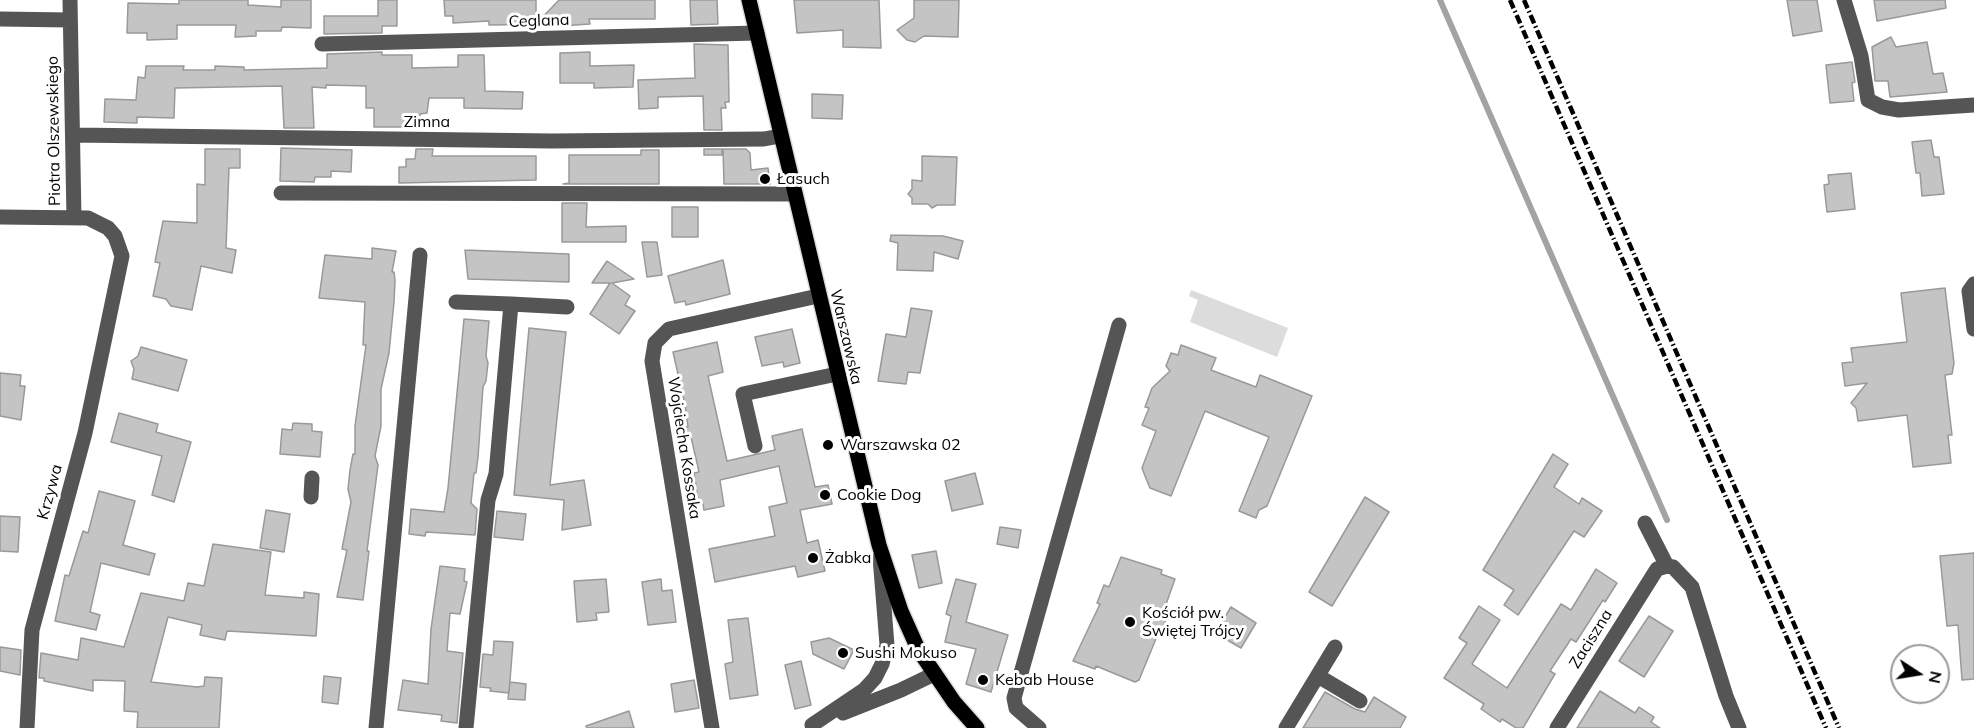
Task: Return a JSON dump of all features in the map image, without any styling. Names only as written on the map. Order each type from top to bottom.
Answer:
[{"type":"main road","name":"Warszawska","points":[[749,0],[879,545],[901,610],[918,649],[934,674],[977,728]]},
{"type":"street","name":"Piotra Olszewskiego","points":[[70,0],[74,218],[88,218],[100,223],[116,236],[122,256],[121,267]]},
{"type":"street","points":[[1844,0],[1861,56],[1868,100],[1882,107],[1899,110],[1974,105]]},
{"type":"street","points":[[0,19],[70,20]]},
{"type":"street","name":"Ceglana","points":[[322,44],[757,33]]},
{"type":"street","name":"Zimna","points":[[73,135],[541,141],[764,139],[780,136]]},
{"type":"street","points":[[281,193],[794,194]]},
{"type":"street","points":[[0,217],[74,218]]},
{"type":"street","points":[[376,728],[420,255]]},
{"type":"street","name":"Krzywa","points":[[27,728],[32,630],[85,432],[121,267]]},
{"type":"street","points":[[1974,284],[1969,291],[1974,329]]},
{"type":"street","name":"Wojciecha Kossaka","points":[[712,728],[652,361],[655,343],[669,329],[818,296]]},
{"type":"street","points":[[456,302],[567,307]]},
{"type":"street","points":[[466,728],[488,500],[496,474],[511,304]]},
{"type":"street","points":[[1039,728],[1016,708],[1014,698],[1117,356],[1119,326]]},
{"type":"street","points":[[755,446],[743,394],[837,375]]},
{"type":"street","points":[[311,497],[312,478]]},
{"type":"street","points":[[1645,523],[1662,567],[1673,567],[1692,587],[1726,696],[1739,728]]},
{"type":"street","points":[[807,727],[864,690],[875,678],[885,655],[886,635],[879,545]]},
{"type":"street","name":"Zaciszna","points":[[1557,728],[1662,567]]},
{"type":"street","points":[[1286,728],[1335,647]]},
{"type":"street","points":[[807,727],[901,690],[934,674]]},
{"type":"street","points":[[1318,676],[1360,702]]},
{"type":"shaded area","points":[[1191,290],[1288,328],[1277,357],[1190,322],[1198,300],[1189,296]]},
{"type":"building","points":[[179,0],[248,0],[248,5],[281,7],[281,0],[311,0],[311,28],[282,27],[281,31],[256,31],[256,36],[235,37],[236,25],[177,25],[177,39],[147,40],[147,33],[127,33],[128,3],[179,4]]},
{"type":"building","points":[[378,0],[397,0],[397,26],[382,26],[382,33],[324,34],[324,16],[378,16]]},
{"type":"building","points":[[444,0],[536,0],[536,24],[559,0],[655,0],[655,19],[589,19],[590,24],[560,26],[560,24],[489,25],[489,21],[453,23],[453,16],[445,16]]},
{"type":"building","points":[[690,0],[717,0],[718,24],[691,25]]},
{"type":"building","points":[[794,0],[879,0],[881,48],[843,47],[843,30],[797,33]]},
{"type":"building","points":[[914,0],[959,0],[958,37],[924,36],[915,42],[907,40],[897,30],[914,18]]},
{"type":"building","points":[[1787,0],[1817,0],[1822,31],[1793,36]]},
{"type":"building","points":[[1874,0],[1945,0],[1946,8],[1877,21]]},
{"type":"building","points":[[1891,37],[1896,47],[1927,42],[1933,74],[1943,73],[1947,92],[1890,97],[1888,81],[1875,81],[1872,47]]},
{"type":"building","points":[[694,44],[728,45],[729,102],[725,102],[726,108],[721,108],[722,130],[704,130],[703,96],[658,97],[658,108],[639,109],[638,80],[695,78]]},
{"type":"building","points":[[382,52],[382,55],[412,55],[412,68],[458,67],[458,55],[484,55],[485,91],[523,92],[522,109],[464,108],[464,98],[429,98],[427,113],[420,114],[420,127],[374,127],[374,108],[366,108],[366,86],[326,85],[326,88],[312,87],[314,128],[284,128],[282,86],[175,88],[174,118],[137,117],[137,123],[104,122],[105,99],[136,100],[138,77],[145,78],[146,66],[184,66],[183,70],[215,70],[215,66],[244,67],[244,70],[327,68],[327,54]]},
{"type":"building","points":[[590,52],[590,66],[634,65],[633,87],[594,88],[594,83],[560,83],[560,53]]},
{"type":"building","points":[[1852,62],[1855,82],[1852,83],[1854,101],[1830,103],[1826,65]]},
{"type":"building","points":[[812,94],[843,95],[842,119],[812,118]]},
{"type":"building","points":[[1931,140],[1934,157],[1939,157],[1944,194],[1922,196],[1920,173],[1916,173],[1912,142]]},
{"type":"building","points":[[281,148],[352,150],[351,172],[331,171],[331,177],[315,177],[314,182],[280,181]]},
{"type":"building","points":[[205,149],[240,149],[240,168],[229,168],[226,248],[236,250],[232,273],[201,266],[192,310],[171,306],[166,299],[153,296],[160,263],[155,262],[163,221],[197,223],[197,184],[205,185]]},
{"type":"building","points":[[416,149],[433,149],[432,156],[536,156],[536,180],[399,183],[399,167],[406,167],[406,159],[415,159]]},
{"type":"building","points":[[704,149],[722,149],[722,155],[704,155]]},
{"type":"building","points":[[723,149],[746,149],[750,153],[751,170],[768,168],[770,184],[724,184]]},
{"type":"building","points":[[641,150],[659,150],[659,184],[563,184],[569,183],[569,155],[641,155]]},
{"type":"building","points":[[922,156],[957,157],[955,205],[937,205],[932,208],[928,204],[912,204],[912,198],[908,194],[912,189],[912,180],[922,181]]},
{"type":"building","points":[[1851,173],[1855,209],[1827,212],[1824,185],[1829,184],[1828,175]]},
{"type":"building","points":[[562,203],[587,203],[586,227],[626,226],[626,242],[562,242]]},
{"type":"building","points":[[672,207],[698,207],[698,237],[672,237]]},
{"type":"building","points":[[891,235],[943,236],[963,241],[958,259],[934,252],[933,271],[897,270],[898,243],[890,241]]},
{"type":"building","points":[[642,242],[657,242],[662,275],[647,277]]},
{"type":"building","points":[[372,248],[396,251],[392,272],[394,272],[395,280],[394,302],[389,353],[381,389],[381,426],[375,456],[378,465],[363,600],[337,597],[347,550],[342,549],[351,502],[348,489],[353,454],[355,454],[355,426],[366,345],[363,345],[365,302],[319,298],[325,255],[372,259]]},
{"type":"building","points":[[465,250],[569,254],[569,282],[468,279]]},
{"type":"building","points":[[723,260],[730,294],[686,305],[685,301],[675,303],[668,276]]},
{"type":"building","points":[[607,261],[634,279],[612,283],[630,296],[625,305],[635,311],[619,334],[590,314],[610,283],[592,283]]},
{"type":"building","points":[[1945,288],[1954,363],[1952,374],[1945,375],[1952,435],[1948,435],[1951,463],[1913,467],[1907,415],[1858,421],[1856,408],[1851,403],[1867,383],[1845,386],[1842,363],[1853,362],[1851,348],[1907,342],[1901,293]]},
{"type":"building","points":[[911,308],[932,311],[920,373],[908,372],[906,384],[878,381],[886,334],[906,337]]},
{"type":"building","points":[[464,319],[489,321],[486,356],[488,363],[483,387],[478,457],[471,503],[477,509],[475,535],[426,532],[425,536],[409,534],[411,509],[444,512]]},
{"type":"building","points":[[529,328],[566,332],[550,485],[584,480],[591,525],[562,530],[564,500],[514,495]]},
{"type":"building","points":[[792,329],[800,363],[784,367],[783,362],[762,366],[755,337]]},
{"type":"building","points":[[717,342],[723,372],[708,376],[727,461],[775,450],[772,436],[802,429],[815,487],[828,485],[832,504],[800,510],[807,543],[818,540],[825,571],[798,577],[795,566],[715,582],[709,549],[775,536],[769,507],[787,503],[779,466],[720,480],[724,506],[704,510],[703,504],[699,505],[694,473],[699,472],[691,437],[685,427],[688,427],[685,405],[673,352]]},
{"type":"building","points":[[1181,345],[1216,358],[1211,370],[1256,387],[1260,375],[1312,396],[1267,506],[1259,510],[1256,518],[1239,511],[1269,437],[1205,411],[1171,496],[1150,488],[1142,468],[1156,431],[1142,425],[1149,408],[1145,407],[1152,388],[1170,371],[1166,366],[1171,353],[1178,355]]},
{"type":"building","points":[[141,347],[187,360],[178,391],[132,379],[134,369],[131,361],[138,356]]},
{"type":"building","points":[[0,373],[21,375],[20,386],[25,386],[21,420],[0,416]]},
{"type":"building","points":[[119,413],[158,424],[156,432],[191,442],[174,502],[152,495],[162,456],[111,442]]},
{"type":"building","points":[[293,423],[312,424],[312,431],[322,432],[320,457],[280,454],[282,429],[292,430]]},
{"type":"building","points":[[1553,454],[1568,464],[1554,487],[1579,504],[1582,498],[1602,511],[1584,537],[1574,531],[1518,615],[1504,605],[1514,590],[1483,570]]},
{"type":"building","points":[[975,473],[983,504],[952,511],[945,481]]},
{"type":"building","points":[[99,491],[135,501],[123,545],[155,554],[149,575],[101,563],[90,612],[100,615],[96,630],[55,621],[65,575],[69,576],[83,531],[88,533]]},
{"type":"building","points":[[1365,497],[1389,512],[1332,606],[1309,592]]},
{"type":"building","points":[[266,510],[290,514],[284,552],[260,548]]},
{"type":"building","points":[[497,511],[526,514],[523,540],[494,537]]},
{"type":"building","points":[[0,516],[20,517],[18,552],[0,551]]},
{"type":"building","points":[[1000,527],[1021,530],[1018,548],[997,544]]},
{"type":"building","points":[[213,544],[271,552],[265,595],[304,598],[304,592],[319,594],[316,636],[227,631],[225,640],[200,635],[202,625],[168,617],[151,682],[197,687],[204,686],[205,677],[222,678],[219,728],[137,728],[138,712],[124,711],[125,681],[93,680],[93,691],[39,678],[41,653],[78,660],[81,638],[124,647],[141,593],[184,601],[188,583],[204,586]]},
{"type":"building","points":[[936,551],[942,583],[919,588],[912,555]]},
{"type":"building","points":[[1974,553],[1974,679],[1962,680],[1958,625],[1947,626],[1940,556]]},
{"type":"building","name":"Kościół pw. Świętej Trójcy","points":[[1121,557],[1162,570],[1161,574],[1175,579],[1164,610],[1169,612],[1139,680],[1135,682],[1096,666],[1095,669],[1073,661],[1100,604],[1097,603],[1104,585],[1109,587]]},
{"type":"building","points":[[440,566],[465,569],[464,581],[467,582],[460,614],[450,613],[447,651],[463,653],[457,723],[441,721],[442,715],[398,710],[403,680],[428,684],[431,629]]},
{"type":"building","points":[[1596,569],[1617,583],[1576,642],[1571,639],[1550,671],[1555,674],[1523,728],[1516,728],[1502,719],[1500,722],[1481,709],[1484,704],[1444,678],[1467,643],[1459,638],[1479,606],[1500,620],[1472,664],[1507,688],[1561,604],[1571,610]]},
{"type":"building","points":[[606,579],[609,612],[596,613],[597,620],[577,622],[574,581]]},
{"type":"building","points":[[661,579],[662,591],[672,590],[676,622],[648,625],[642,582]]},
{"type":"building","points":[[956,579],[976,584],[966,622],[1008,635],[991,692],[966,684],[976,649],[945,642],[951,616],[946,614]]},
{"type":"building","points":[[1231,607],[1256,623],[1241,648],[1215,633]]},
{"type":"building","points":[[1649,616],[1673,631],[1644,677],[1619,661]]},
{"type":"building","points":[[748,618],[758,695],[730,699],[725,664],[733,662],[728,620]]},
{"type":"building","points":[[829,638],[854,650],[844,669],[813,654],[811,642]]},
{"type":"building","points":[[494,641],[513,642],[509,693],[490,691],[491,688],[480,687],[483,654],[493,655]]},
{"type":"building","points":[[0,647],[21,650],[20,675],[0,671]]},
{"type":"building","points":[[801,661],[811,705],[795,709],[785,665]]},
{"type":"building","points":[[324,676],[341,678],[338,704],[322,702]]},
{"type":"building","points":[[694,680],[699,708],[675,712],[671,684]]},
{"type":"building","points":[[510,682],[526,684],[525,700],[508,699]]},
{"type":"building","points":[[1600,691],[1635,713],[1639,707],[1654,717],[1651,722],[1660,728],[1577,728]]},
{"type":"building","points":[[1325,692],[1365,712],[1374,697],[1406,717],[1400,728],[1303,728]]},
{"type":"building","points":[[629,711],[634,728],[587,728],[586,726]]},
{"type":"waterway","points":[[1440,0],[1667,520]]},
{"type":"railway","points":[[1510,0],[1826,728]]},
{"type":"railway","points":[[1524,0],[1839,728]]},
{"type":"place","name":"Łasuch","points":[[765,179]]},
{"type":"place","name":"Warszawska 02","points":[[828,445]]},
{"type":"place","name":"Cookie Dog","points":[[825,495]]},
{"type":"place","name":"Żabka","points":[[813,558]]},
{"type":"place","name":"Kościół pw. Świętej Trójcy","points":[[1130,622]]},
{"type":"place","name":"Sushi Mokuso","points":[[843,653]]},
{"type":"place","name":"Kebab House","points":[[983,680]]}]
